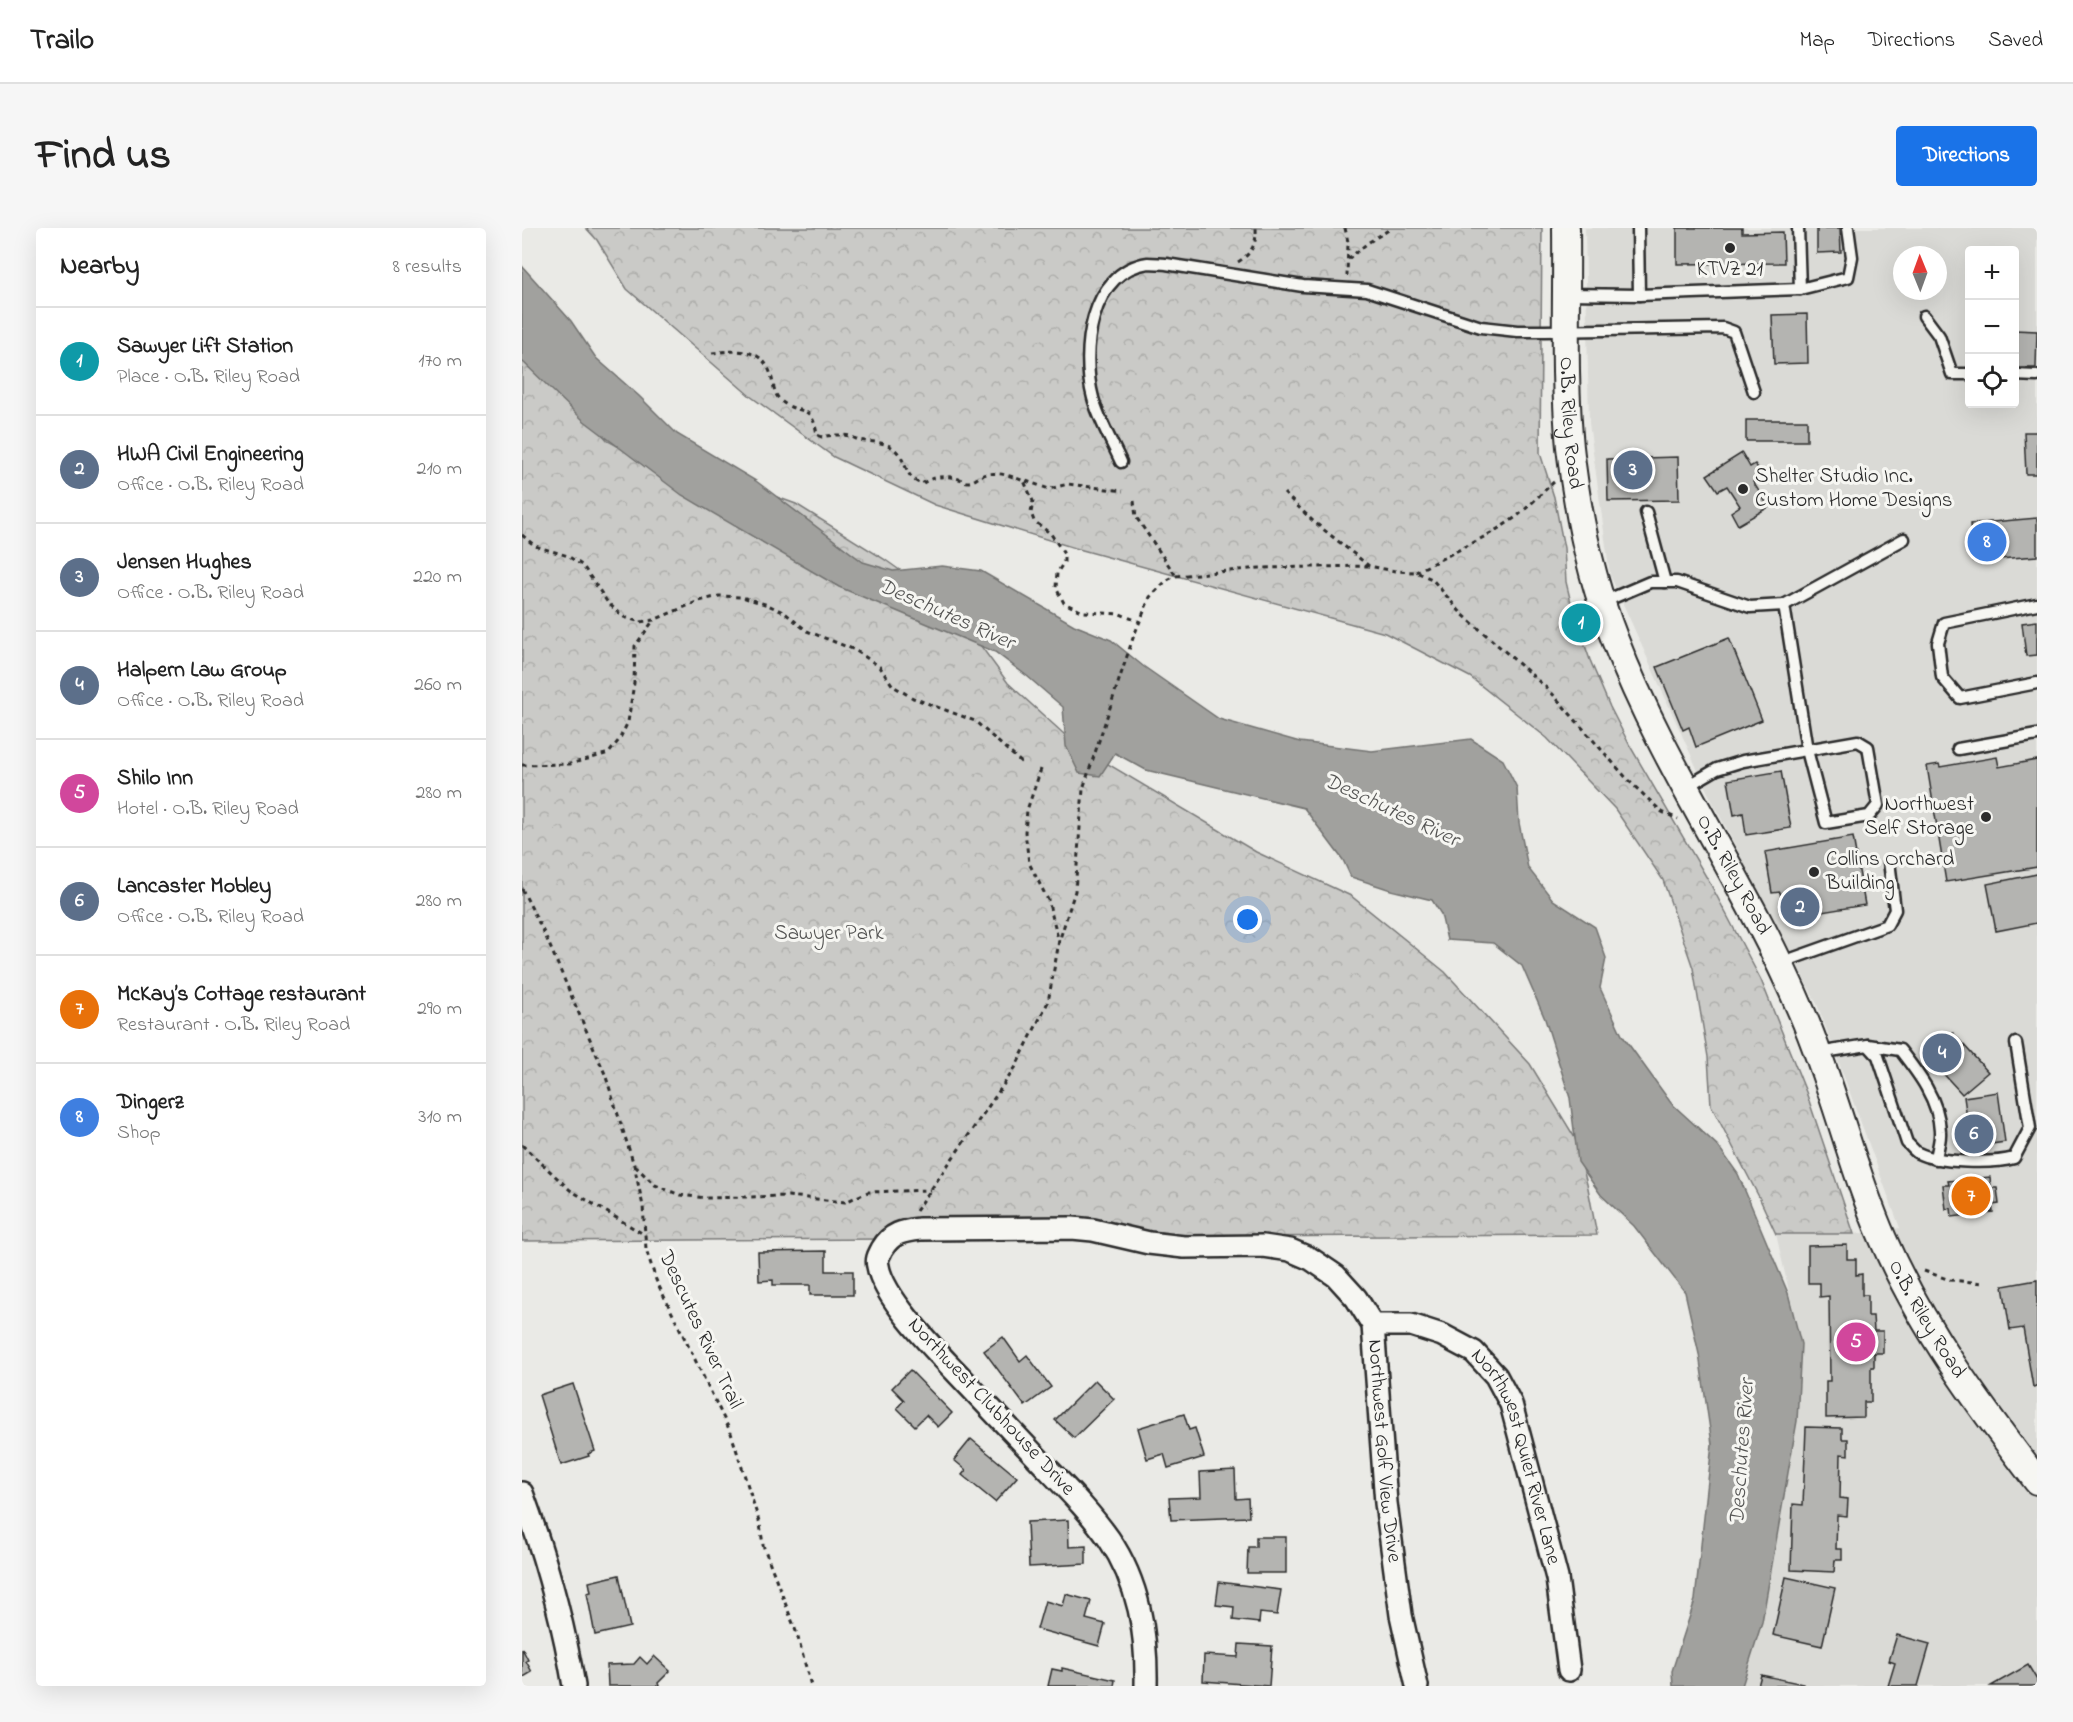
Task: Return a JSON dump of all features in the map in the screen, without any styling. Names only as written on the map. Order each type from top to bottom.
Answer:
[{"type":"street","name":"O.B. Riley Road","points":[[1566,228],[1567,394],[1573,466],[1587,550],[1602,603],[1631,679],[1656,732],[1780,963],[1803,1014],[1869,1204],[1900,1276],[1920,1314],[1952,1365],[2037,1481]]},
{"type":"street","name":"Northwest Golf View Drive","points":[[900,1232],[920,1229],[1072,1228],[1093,1230],[1149,1243],[1184,1247],[1263,1246],[1290,1250],[1311,1259],[1336,1276],[1356,1298],[1373,1325],[1386,1503],[1401,1615],[1417,1686]]},
{"type":"street","name":"Northwest Clubhouse Drive","points":[[900,1232],[886,1242],[878,1258],[881,1276],[898,1306],[927,1341],[1074,1496],[1108,1538],[1127,1570],[1141,1610],[1147,1657],[1146,1686]]},
{"type":"street","name":"Northwest Quiet River Lane","points":[[1373,1325],[1411,1326],[1442,1335],[1474,1352],[1496,1376],[1512,1404],[1557,1578],[1569,1670]]},
{"type":"street","points":[[522,1493],[542,1547],[567,1643],[574,1686]]},
{"type":"lane","points":[[1638,228],[1639,295]]},
{"type":"lane","points":[[1798,228],[1800,289]]},
{"type":"lane","points":[[1567,294],[1639,295],[1800,289],[1848,278],[1852,257],[1848,228]]},
{"type":"lane","points":[[1121,462],[1094,399],[1088,358],[1091,325],[1103,296],[1114,280],[1129,270],[1148,263],[1282,283],[1367,290],[1481,327],[1517,331],[1724,328],[1734,332],[1754,392]]},
{"type":"lane","points":[[1924,316],[1939,336],[1952,374],[1965,374]]},
{"type":"lane","points":[[2019,375],[2037,376]]},
{"type":"lane","points":[[1646,512],[1665,582]]},
{"type":"lane","points":[[1602,603],[1650,582],[1677,582],[1750,607],[1784,605],[1904,539]]},
{"type":"lane","points":[[2037,604],[1944,623],[1938,643],[1942,677],[1960,698],[2037,683]]},
{"type":"lane","points":[[1685,788],[1717,769],[1743,761],[1807,750],[1858,741],[1868,747],[1878,805],[1869,816],[1826,823],[1807,750],[1784,605]]},
{"type":"lane","points":[[1958,749],[2037,735]]},
{"type":"lane","points":[[1780,963],[1887,925],[1895,910],[1889,861]]},
{"type":"lane","points":[[1868,1045],[1878,1056],[1907,1143],[1917,1152],[1936,1159],[2002,1162],[2014,1158],[2030,1128],[2016,1043]]},
{"type":"lane","points":[[1817,1053],[1868,1045],[1900,1050],[1918,1074],[1934,1103],[1941,1131],[1936,1159]]},
{"type":"path","points":[[1221,273],[1247,256],[1253,247],[1256,228]]},
{"type":"path","points":[[1345,228],[1348,242],[1346,290]]},
{"type":"path","points":[[1348,259],[1369,242],[1392,228]]},
{"type":"path","points":[[712,353],[738,350],[758,356],[770,369],[778,399],[806,411],[813,418],[817,435],[822,437],[850,436],[860,440],[877,441],[892,447],[900,455],[907,472],[915,482],[922,484],[928,479],[947,477],[972,482],[987,474],[1013,477],[1049,489],[1068,484],[1123,491]]},
{"type":"path","points":[[1416,572],[1492,532],[1516,516],[1573,466]]},
{"type":"path","points":[[1024,481],[1033,501],[1031,513],[1034,521],[1051,534],[1064,554],[1064,562],[1057,573],[1056,588],[1064,603],[1083,612],[1120,614],[1140,621]]},
{"type":"path","points":[[1284,493],[1347,551],[1369,566]]},
{"type":"path","points":[[1134,501],[1137,517],[1176,576]]},
{"type":"path","points":[[522,535],[535,546],[568,556],[582,566],[608,603],[624,617],[640,622],[654,620],[699,601],[719,596],[742,597],[768,605],[785,613],[807,631],[855,650],[880,667],[893,686],[903,692],[975,722],[1022,763]]},
{"type":"path","points":[[900,1232],[1015,1068],[1048,1002],[1058,945],[1075,891],[1083,789],[1133,638],[1150,597],[1167,580],[1176,576],[1260,568],[1369,566],[1416,572],[1432,579],[1461,613],[1550,691],[1608,758],[1662,812],[1680,820],[1702,820]]},
{"type":"path","points":[[522,765],[570,764],[609,753],[628,722],[634,683],[635,646],[654,620]]},
{"type":"path","points":[[1041,769],[1027,810],[1025,832],[1029,862],[1048,900],[1058,945]]},
{"type":"path","name":"Descutes River Trail","points":[[522,889],[546,937],[605,1074],[634,1165],[643,1206],[646,1249],[656,1280],[731,1433],[760,1524],[763,1545],[797,1634],[811,1686]]},
{"type":"path","points":[[522,1145],[570,1190],[645,1235]]},
{"type":"path","points":[[634,1165],[655,1185],[680,1195],[706,1198],[788,1196],[844,1202],[868,1192],[931,1190]]},
{"type":"path","points":[[1916,1269],[1950,1280],[1984,1283]]},
{"type":"shaded area","points":[[1585,228],[2037,228],[2037,1686],[1742,1686],[1762,1622],[1797,1421],[1801,1344],[1776,1234],[1854,1234],[1900,1228],[1817,1004],[1708,793],[1610,575],[1589,423]]},
{"type":"green space","points":[[586,228],[1542,228],[1540,453],[1554,497],[1564,548],[1566,582],[1573,611],[1610,707],[1630,746],[1711,885],[1761,980],[1806,1092],[1854,1234],[1776,1234],[1711,1105],[1708,1057],[1693,968],[1663,880],[1615,809],[1547,738],[1470,677],[1385,633],[1075,548],[935,505],[834,457],[750,396],[627,289],[597,240]]},
{"type":"green space","name":"Sawyer Park","points":[[522,315],[568,396],[608,441],[653,465],[719,476],[796,504],[884,559],[953,608],[1008,683],[1076,745],[1256,852],[1351,896],[1445,972],[1530,1064],[1575,1138],[1597,1235],[522,1241]]},
{"type":"water","name":"Deschutes River","points":[[522,266],[571,321],[596,358],[677,434],[756,481],[863,562],[893,571],[942,566],[981,571],[1074,625],[1111,640],[1143,666],[1219,719],[1300,742],[1372,751],[1471,739],[1503,760],[1517,788],[1519,823],[1528,868],[1553,900],[1595,927],[1606,958],[1600,988],[1622,1035],[1671,1103],[1718,1146],[1738,1174],[1788,1293],[1801,1344],[1797,1421],[1762,1622],[1742,1686],[1673,1686],[1672,1671],[1695,1600],[1712,1444],[1699,1354],[1685,1292],[1634,1226],[1601,1195],[1578,1162],[1570,1098],[1545,1019],[1522,966],[1493,943],[1447,940],[1441,914],[1432,900],[1351,877],[1343,860],[1304,808],[1146,770],[1115,753],[1100,776],[1079,773],[1066,746],[1063,707],[995,652],[839,587],[682,495],[583,420],[522,361]]},
{"type":"building","name":"KTVZ 21","points":[[1677,228],[1742,228],[1742,233],[1783,232],[1784,263],[1677,264]]},
{"type":"building","points":[[1817,228],[1840,228],[1841,252],[1817,253]]},
{"type":"building","points":[[1807,314],[1808,363],[1774,364],[1772,315]]},
{"type":"building","points":[[2019,330],[2037,331],[2036,368],[2019,368]]},
{"type":"building","points":[[1746,420],[1807,420],[1807,441],[1746,441]]},
{"type":"building","points":[[2024,432],[2037,432],[2037,474],[2026,474]]},
{"type":"building","name":"Shelter Studio Inc. Custom Home Designs","points":[[1742,453],[1750,467],[1755,464],[1763,475],[1753,482],[1769,507],[1738,525],[1731,512],[1740,506],[1727,486],[1718,491],[1707,475]]},
{"type":"building","points":[[1678,457],[1679,500],[1608,501],[1607,459]]},
{"type":"building","points":[[2037,518],[2037,556],[1973,561],[1970,524]]},
{"type":"building","points":[[1583,609],[1590,635],[1579,637],[1572,612]]},
{"type":"building","points":[[2037,621],[2037,655],[2026,656],[2022,623]]},
{"type":"building","points":[[1729,638],[1762,720],[1696,747],[1689,727],[1683,730],[1657,667]]},
{"type":"building","name":"Northwest Self Storage","points":[[1997,757],[1999,767],[2037,760],[2037,867],[1946,882],[1927,766],[1939,764],[1940,767]]},
{"type":"building","points":[[1781,771],[1791,828],[1746,835],[1743,813],[1734,815],[1728,780]]},
{"type":"building","name":"Collins Orchard Building","points":[[1853,837],[1865,905],[1815,913],[1816,918],[1793,922],[1790,907],[1783,908],[1780,892],[1772,893],[1765,852]]},
{"type":"building","points":[[2037,874],[2037,923],[1996,931],[1987,884]]},
{"type":"building","points":[[1953,1033],[1988,1072],[1962,1094],[1927,1056]]},
{"type":"building","points":[[1998,1092],[2005,1142],[1971,1147],[1964,1097]]},
{"type":"building","points":[[1990,1177],[1991,1188],[1997,1188],[1999,1204],[1992,1205],[1993,1212],[1952,1217],[1951,1208],[1946,1209],[1943,1185],[1949,1185],[1948,1181]]},
{"type":"building","points":[[1847,1245],[1847,1259],[1856,1259],[1856,1275],[1862,1274],[1862,1295],[1868,1295],[1868,1316],[1873,1316],[1874,1331],[1883,1331],[1883,1353],[1874,1353],[1874,1367],[1871,1367],[1871,1402],[1864,1402],[1864,1417],[1826,1418],[1826,1381],[1830,1381],[1829,1296],[1820,1297],[1820,1283],[1808,1283],[1808,1246]]},
{"type":"building","points":[[826,1251],[826,1271],[853,1271],[853,1295],[810,1295],[810,1285],[773,1285],[773,1280],[759,1281],[758,1252]]},
{"type":"building","points":[[2037,1280],[2037,1386],[2033,1387],[2023,1328],[2010,1330],[2003,1286]]},
{"type":"building","points":[[1003,1337],[1020,1361],[1027,1355],[1051,1387],[1025,1406],[984,1351]]},
{"type":"building","points":[[910,1370],[952,1413],[938,1427],[926,1415],[915,1426],[897,1408],[904,1400],[892,1388]]},
{"type":"building","points":[[1095,1380],[1114,1399],[1074,1438],[1055,1420]]},
{"type":"building","points":[[573,1384],[595,1451],[588,1454],[589,1456],[561,1465],[539,1395]]},
{"type":"building","points":[[1184,1414],[1189,1430],[1195,1428],[1204,1457],[1168,1468],[1164,1454],[1147,1459],[1138,1428]]},
{"type":"building","points":[[1806,1427],[1842,1428],[1842,1439],[1848,1439],[1848,1455],[1841,1454],[1840,1498],[1848,1499],[1847,1516],[1837,1515],[1836,1549],[1842,1549],[1842,1560],[1835,1560],[1834,1572],[1791,1570],[1793,1504],[1803,1505]]},
{"type":"building","points":[[971,1439],[1017,1477],[995,1502],[962,1475],[966,1470],[954,1460]]},
{"type":"building","points":[[1235,1470],[1236,1499],[1248,1498],[1249,1517],[1171,1520],[1169,1498],[1201,1497],[1200,1472]]},
{"type":"building","points":[[1068,1520],[1069,1547],[1086,1546],[1086,1564],[1029,1567],[1027,1522]]},
{"type":"building","points":[[1256,1537],[1286,1537],[1286,1573],[1247,1573],[1248,1547],[1256,1547]]},
{"type":"building","points":[[619,1575],[630,1627],[595,1635],[587,1593],[591,1592],[589,1582]]},
{"type":"building","points":[[1786,1577],[1835,1588],[1822,1646],[1773,1635]]},
{"type":"building","points":[[1219,1582],[1281,1590],[1277,1615],[1260,1613],[1259,1623],[1233,1620],[1234,1607],[1216,1605]]},
{"type":"building","points":[[1066,1594],[1091,1601],[1086,1619],[1105,1624],[1099,1646],[1037,1629],[1045,1601],[1063,1606]]},
{"type":"building","points":[[1897,1635],[1930,1644],[1918,1686],[1888,1686],[1895,1663],[1889,1661]]},
{"type":"building","points":[[1239,1644],[1272,1646],[1269,1686],[1203,1681],[1204,1655],[1238,1657]]},
{"type":"building","points":[[522,1648],[532,1672],[522,1678]]},
{"type":"building","points":[[654,1656],[670,1671],[658,1683],[659,1686],[608,1686],[607,1665],[634,1664],[640,1657],[647,1664]]},
{"type":"building","points":[[2028,1665],[2037,1680],[2037,1686],[1991,1686]]},
{"type":"building","points":[[1062,1668],[1115,1680],[1114,1686],[1048,1686],[1052,1669],[1062,1671]]},
{"type":"building","points":[[1761,1675],[1803,1684],[1803,1686],[1758,1686]]},
{"type":"place","name":"KTVZ 21","points":[[1730,248]]},
{"type":"place","name":"Jensen Hughes","points":[[1633,470]]},
{"type":"place","name":"Shelter Studio Inc. Custom Home Designs","points":[[1743,489]]},
{"type":"place","name":"Dingerz","points":[[1987,542]]},
{"type":"place","name":"Sawyer Lift Station","points":[[1581,623]]},
{"type":"place","name":"Northwest Self Storage","points":[[1986,817]]},
{"type":"place","name":"Collins Orchard Building","points":[[1814,872]]},
{"type":"place","name":"HWA Civil Engineering","points":[[1800,907]]},
{"type":"place","name":"Halpern Law Group","points":[[1942,1053]]},
{"type":"place","name":"Lancaster Mobley","points":[[1974,1134]]},
{"type":"place","name":"McKay’s Cottage restaurant","points":[[1971,1196]]},
{"type":"place","name":"Shilo Inn","points":[[1856,1342]]}]
